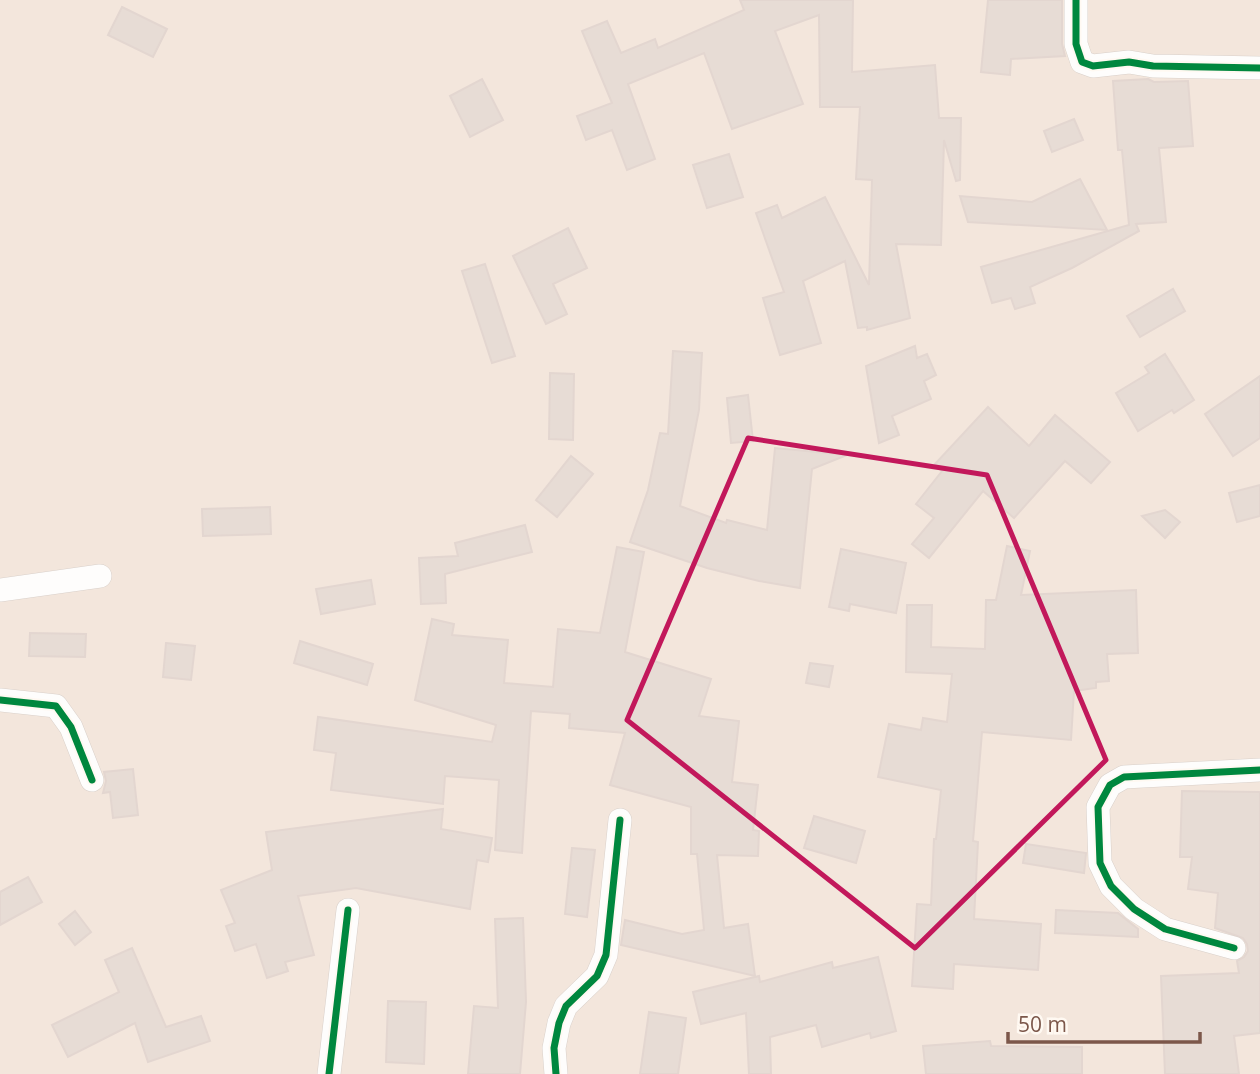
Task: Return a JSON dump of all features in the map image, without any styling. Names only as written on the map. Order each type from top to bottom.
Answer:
[{"type":"street","points":[[1076,0],[1076,44],[1082,62],[1093,66],[1129,62],[1153,66],[1260,68]]},
{"type":"street","points":[[0,590],[100,576]]},
{"type":"street","points":[[0,699],[56,706],[71,727],[92,780]]},
{"type":"street","points":[[1234,948],[1165,929],[1134,909],[1111,886],[1100,863],[1098,807],[1110,785],[1124,777],[1260,770]]},
{"type":"street","points":[[556,1074],[554,1048],[566,1006],[597,975],[606,955],[620,820]]},
{"type":"street","points":[[329,1074],[348,910]]},
{"type":"highlighted area","points":[[748,438],[987,475],[1106,760],[915,948],[627,720]]},
{"type":"shaded area","points":[[0,0],[1260,0],[1260,1074],[0,1074]]},
{"type":"building","points":[[740,0],[853,0],[852,72],[935,65],[939,118],[961,118],[960,180],[956,181],[944,140],[941,245],[896,244],[910,318],[867,330],[867,327],[858,328],[845,261],[803,281],[821,343],[780,355],[763,298],[784,292],[756,213],[777,205],[782,218],[825,197],[869,285],[872,180],[856,179],[860,107],[820,107],[819,15],[775,31],[803,104],[732,129],[704,53],[628,84],[655,159],[627,170],[612,130],[586,140],[577,116],[612,103],[582,31],[607,21],[621,53],[655,39],[658,48],[744,10]]},
{"type":"building","points":[[988,0],[1062,0],[1062,44],[1065,56],[1011,59],[1010,75],[981,72]]},
{"type":"building","points":[[122,7],[167,29],[153,57],[108,35]]},
{"type":"building","points":[[482,79],[503,120],[470,137],[450,96]]},
{"type":"building","points":[[1148,79],[1154,82],[1188,81],[1193,146],[1159,148],[1166,222],[1136,224],[1139,231],[1072,268],[1030,287],[1035,303],[1015,309],[1011,298],[992,303],[981,267],[1129,225],[1122,150],[1118,150],[1113,81]]},
{"type":"building","points":[[1074,119],[1083,140],[1052,152],[1044,131]]},
{"type":"building","points":[[729,154],[743,197],[707,208],[693,165]]},
{"type":"building","points":[[1080,179],[1107,230],[968,222],[960,196],[1032,202]]},
{"type":"building","points":[[568,228],[587,268],[553,284],[567,314],[546,324],[513,256]]},
{"type":"building","points":[[485,264],[515,356],[492,363],[462,271]]},
{"type":"building","points":[[1173,289],[1185,311],[1140,337],[1127,316]]},
{"type":"building","points":[[915,346],[917,358],[927,354],[936,375],[924,381],[931,399],[892,416],[899,435],[879,443],[866,366]]},
{"type":"building","points":[[673,351],[702,353],[699,410],[680,506],[726,523],[727,520],[767,530],[775,448],[847,455],[812,469],[800,588],[707,568],[630,542],[648,490],[660,433],[668,434]]},
{"type":"building","points":[[1165,354],[1194,400],[1138,431],[1116,393],[1149,373],[1145,367]]},
{"type":"building","points":[[550,373],[574,374],[573,440],[549,439]]},
{"type":"building","points":[[1260,376],[1260,438],[1233,456],[1205,414]]},
{"type":"building","points":[[748,395],[753,441],[731,443],[727,398]]},
{"type":"building","points":[[988,407],[1029,446],[1055,415],[1110,462],[1091,483],[1065,461],[1014,518],[983,491],[929,558],[912,544],[934,518],[916,504],[942,471],[935,464]]},
{"type":"building","points":[[571,456],[593,474],[557,517],[536,500]]},
{"type":"building","points":[[1260,485],[1260,516],[1237,522],[1229,493]]},
{"type":"building","points":[[270,507],[271,534],[203,536],[202,509]]},
{"type":"building","points":[[1165,510],[1180,522],[1165,538],[1142,516]]},
{"type":"building","points":[[525,525],[532,552],[445,574],[446,603],[421,604],[419,558],[458,556],[455,543]]},
{"type":"building","points":[[1007,546],[1030,551],[1021,595],[1136,590],[1138,653],[1107,654],[1109,681],[1096,682],[1096,688],[1074,691],[1071,740],[982,732],[973,841],[978,842],[974,919],[1041,924],[1038,970],[954,964],[953,989],[912,986],[917,904],[931,905],[934,839],[941,790],[878,777],[889,724],[921,730],[923,718],[947,722],[952,674],[906,672],[907,605],[932,605],[931,647],[985,649],[986,600],[996,600]]},
{"type":"building","points":[[617,547],[644,552],[625,652],[711,679],[699,716],[739,721],[732,782],[758,785],[753,830],[759,831],[758,856],[717,855],[724,928],[748,924],[755,976],[621,945],[625,920],[682,934],[704,930],[697,854],[691,854],[691,807],[610,785],[625,733],[569,728],[570,714],[531,711],[522,853],[495,850],[499,780],[445,776],[443,804],[331,790],[336,753],[314,750],[318,717],[492,742],[496,725],[415,700],[432,619],[454,624],[452,635],[508,640],[504,683],[553,687],[558,629],[600,633]]},
{"type":"building","points":[[841,549],[906,563],[896,613],[850,604],[849,611],[829,607]]},
{"type":"building","points":[[371,580],[375,604],[321,614],[316,589]]},
{"type":"building","points":[[30,633],[86,634],[85,657],[29,656]]},
{"type":"building","points":[[300,641],[373,664],[367,685],[294,663]]},
{"type":"building","points":[[166,643],[195,646],[191,680],[163,677]]},
{"type":"building","points":[[810,663],[833,666],[829,687],[806,683]]},
{"type":"building","points":[[133,769],[138,815],[113,818],[110,792],[103,793],[106,781],[104,772]]},
{"type":"building","points":[[1182,791],[1260,792],[1260,1033],[1234,1036],[1239,1074],[1165,1074],[1161,976],[1239,973],[1237,961],[1248,951],[1243,938],[1215,928],[1218,893],[1188,889],[1192,857],[1180,857]]},
{"type":"building","points":[[443,809],[441,829],[492,838],[488,862],[477,860],[470,909],[356,888],[298,896],[314,955],[285,962],[288,971],[267,978],[256,944],[235,951],[226,926],[235,923],[221,890],[272,870],[266,832]]},
{"type":"building","points":[[814,816],[865,831],[856,863],[804,848]]},
{"type":"building","points":[[1026,844],[1086,853],[1084,873],[1023,863]]},
{"type":"building","points":[[572,848],[595,850],[587,917],[565,914]]},
{"type":"building","points":[[28,877],[42,902],[0,925],[0,892]]},
{"type":"building","points":[[1056,910],[1118,913],[1138,929],[1138,937],[1055,933]]},
{"type":"building","points":[[75,911],[91,932],[75,945],[59,924]]},
{"type":"building","points":[[523,918],[526,1002],[520,1074],[468,1074],[474,1006],[498,1008],[495,919]]},
{"type":"building","points":[[132,948],[166,1027],[201,1016],[210,1041],[148,1062],[135,1023],[68,1057],[52,1025],[119,992],[105,960]]},
{"type":"building","points":[[878,957],[896,1031],[871,1038],[870,1033],[822,1047],[816,1025],[770,1037],[771,1074],[749,1074],[746,1013],[701,1024],[693,992],[759,976],[760,982],[832,962],[833,968]]},
{"type":"building","points":[[388,1001],[426,1002],[424,1064],[386,1062]]},
{"type":"building","points":[[649,1012],[686,1018],[678,1074],[640,1074]]},
{"type":"building","points":[[990,1041],[991,1046],[1082,1047],[1082,1074],[926,1074],[923,1046]]},
{"type":"cycle path","points":[[1076,0],[1076,44],[1082,62],[1093,66],[1129,62],[1153,66],[1260,68]]},
{"type":"cycle path","points":[[0,700],[56,706],[71,727],[92,780]]},
{"type":"cycle path","points":[[1234,948],[1165,929],[1134,909],[1111,886],[1100,863],[1098,807],[1110,785],[1124,777],[1260,770]]},
{"type":"cycle path","points":[[556,1074],[554,1048],[566,1006],[597,976],[606,955],[620,820]]},
{"type":"cycle path","points":[[329,1074],[348,910]]}]
